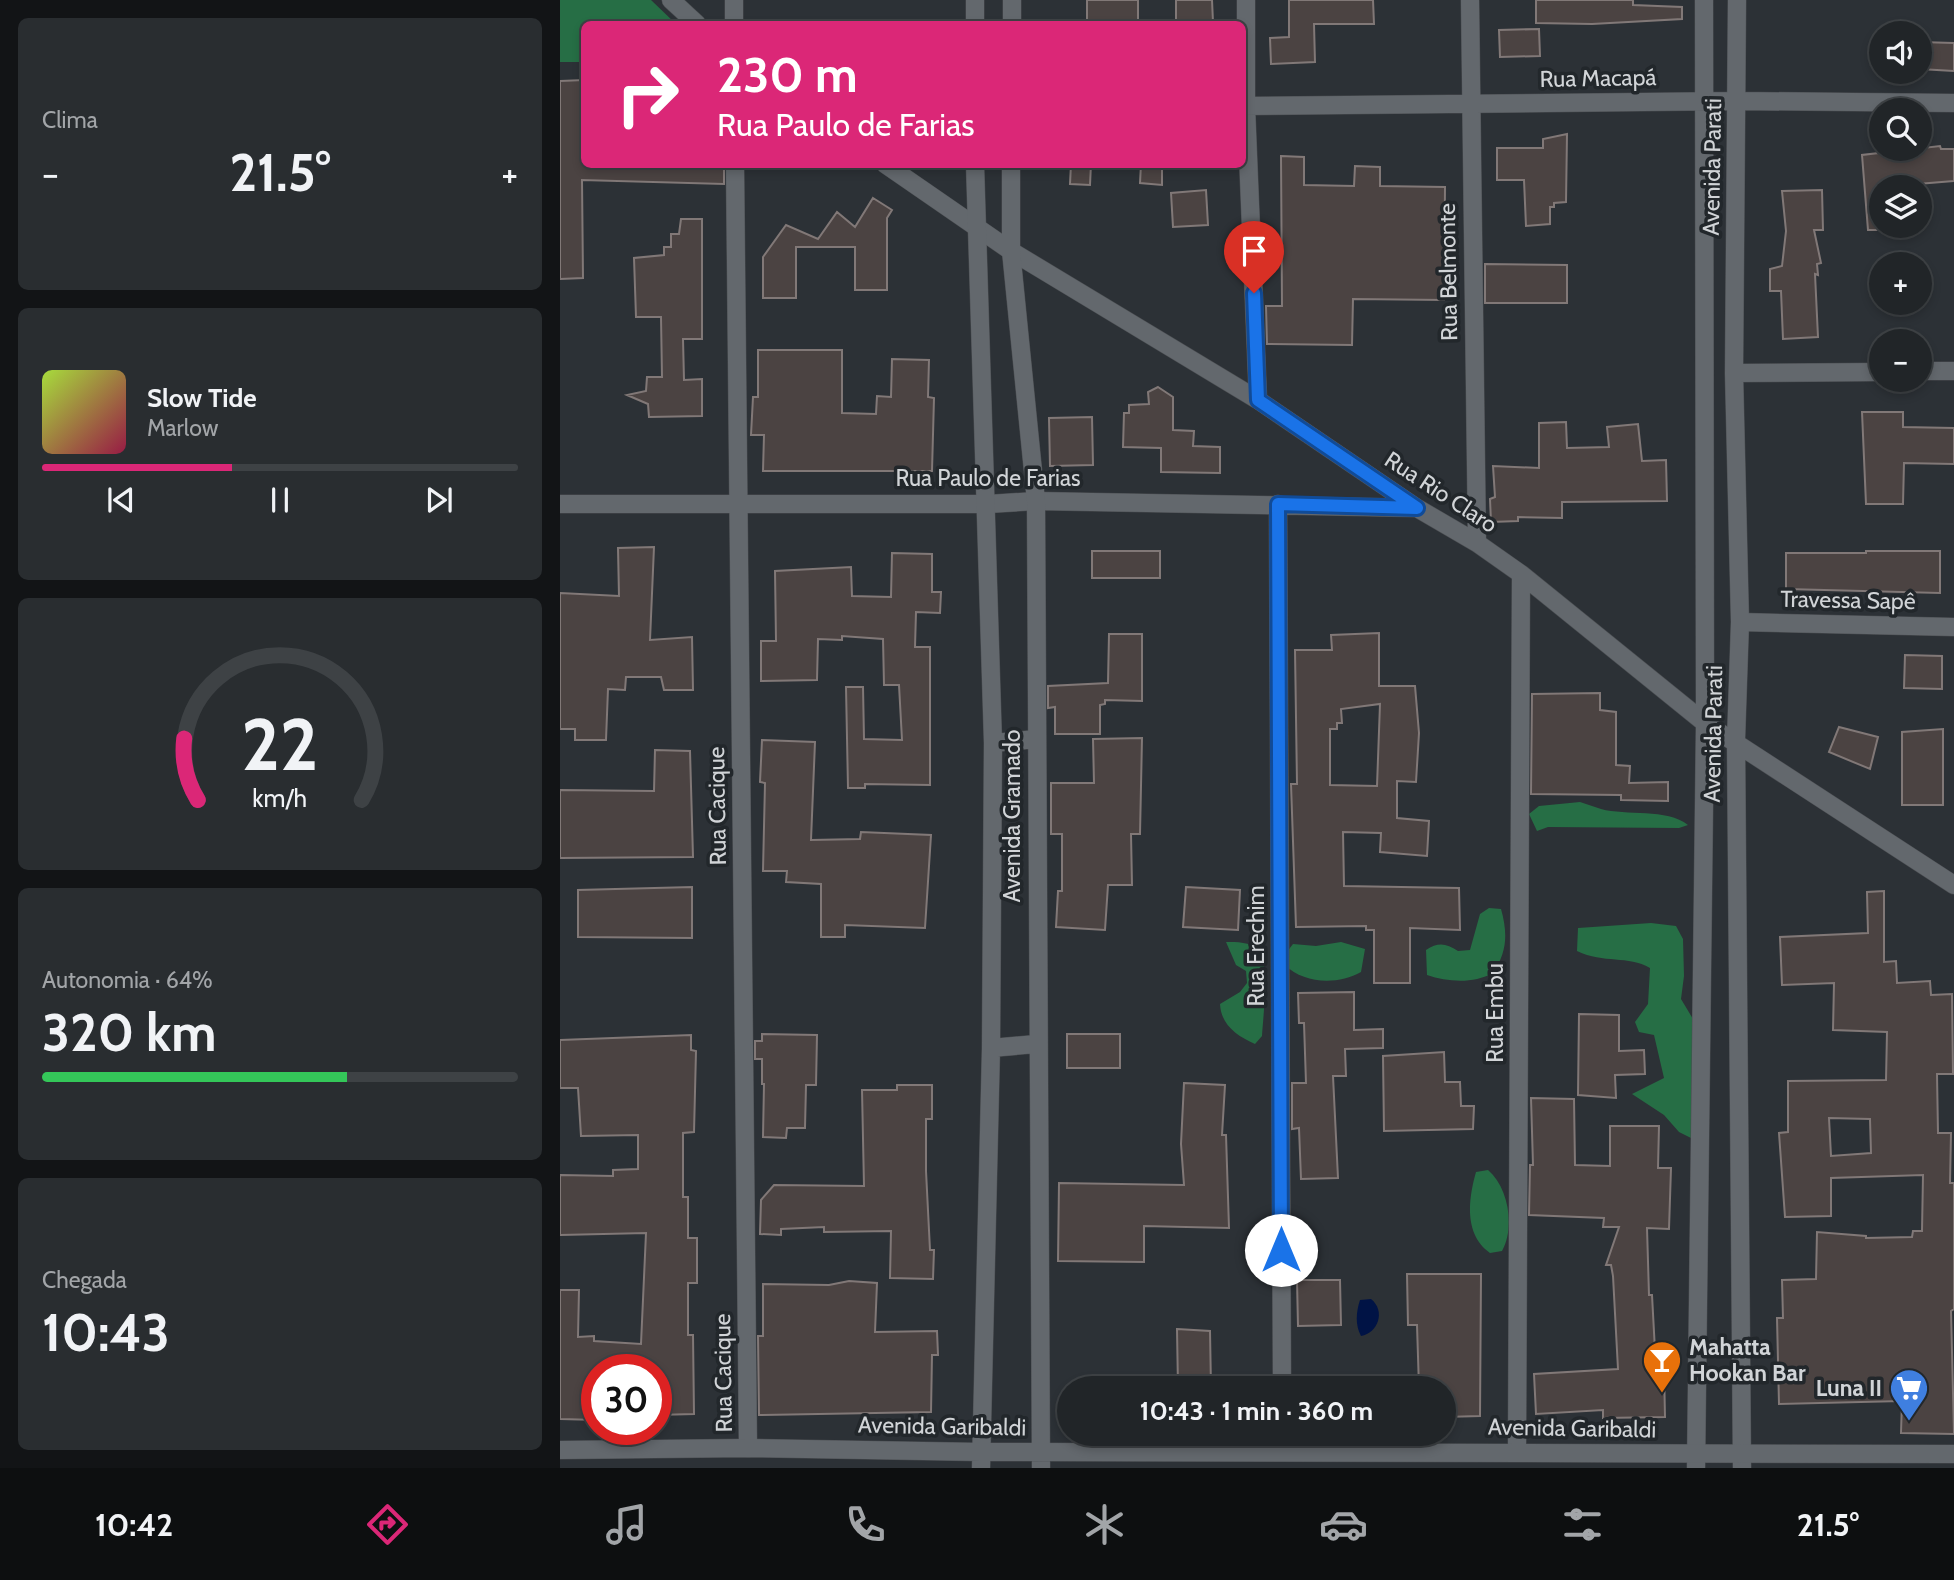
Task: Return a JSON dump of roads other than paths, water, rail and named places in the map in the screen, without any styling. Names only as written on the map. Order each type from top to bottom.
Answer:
[{"type":"street","points":[[671,0],[694,21]]},
{"type":"street","points":[[734,0],[734,21]]},
{"type":"street","points":[[975,0],[975,21]]},
{"type":"street","points":[[1012,0],[1012,21]]},
{"type":"street","points":[[1246,0],[1246,21]]},
{"type":"street","name":"Rua Belmonte","points":[[1470,0],[1477,544]]},
{"type":"street","name":"Avenida Parati","points":[[1696,1461],[1705,723],[1704,0]]},
{"type":"street","name":"Avenida Parati","points":[[1737,0],[1734,373],[1740,622],[1736,740],[1742,1462]]},
{"type":"street","name":"Rua Macapá","points":[[1246,106],[1704,101],[1954,103]]},
{"type":"street","points":[[1246,148],[1258,400]]},
{"type":"street","name":"Rua Cacique","points":[[735,168],[748,1448]]},
{"type":"street","name":"Rua Rio Claro","points":[[891,168],[1011,251],[1258,400],[1417,508],[1477,544],[1521,574],[1705,723],[1736,740],[1954,885]]},
{"type":"street","name":"Avenida Gramado","points":[[975,168],[974,227],[988,504],[993,743],[991,1048],[981,1460]]},
{"type":"street","name":"Avenida Gramado","points":[[1011,168],[1011,251],[1036,501],[1036,1044],[1041,1460]]},
{"type":"street","points":[[1932,371],[1954,371]]},
{"type":"street","points":[[1734,373],[1869,372]]},
{"type":"street","name":"Rua Paulo de Farias","points":[[560,504],[988,504],[1036,501],[1417,508]]},
{"type":"street","name":"Rua Erechim","points":[[1278,504],[1282,1376]]},
{"type":"street","name":"Rua Embu","points":[[1517,1451],[1521,574]]},
{"type":"street","name":"Travessa Sapê","points":[[1740,622],[1954,627]]},
{"type":"street","points":[[993,743],[1037,739]]},
{"type":"street","points":[[991,1048],[1036,1044]]},
{"type":"street","points":[[1282,1446],[1282,1452]]},
{"type":"street","name":"Avenida Garibaldi","points":[[560,1450],[748,1448],[981,1460],[1282,1452],[1517,1451],[1742,1462],[1954,1454]]},
{"type":"place","name":"Mahatta Hookan Bar","points":[[1662,1394]]},
{"type":"place","name":"Luna II","points":[[1909,1422]]}]
